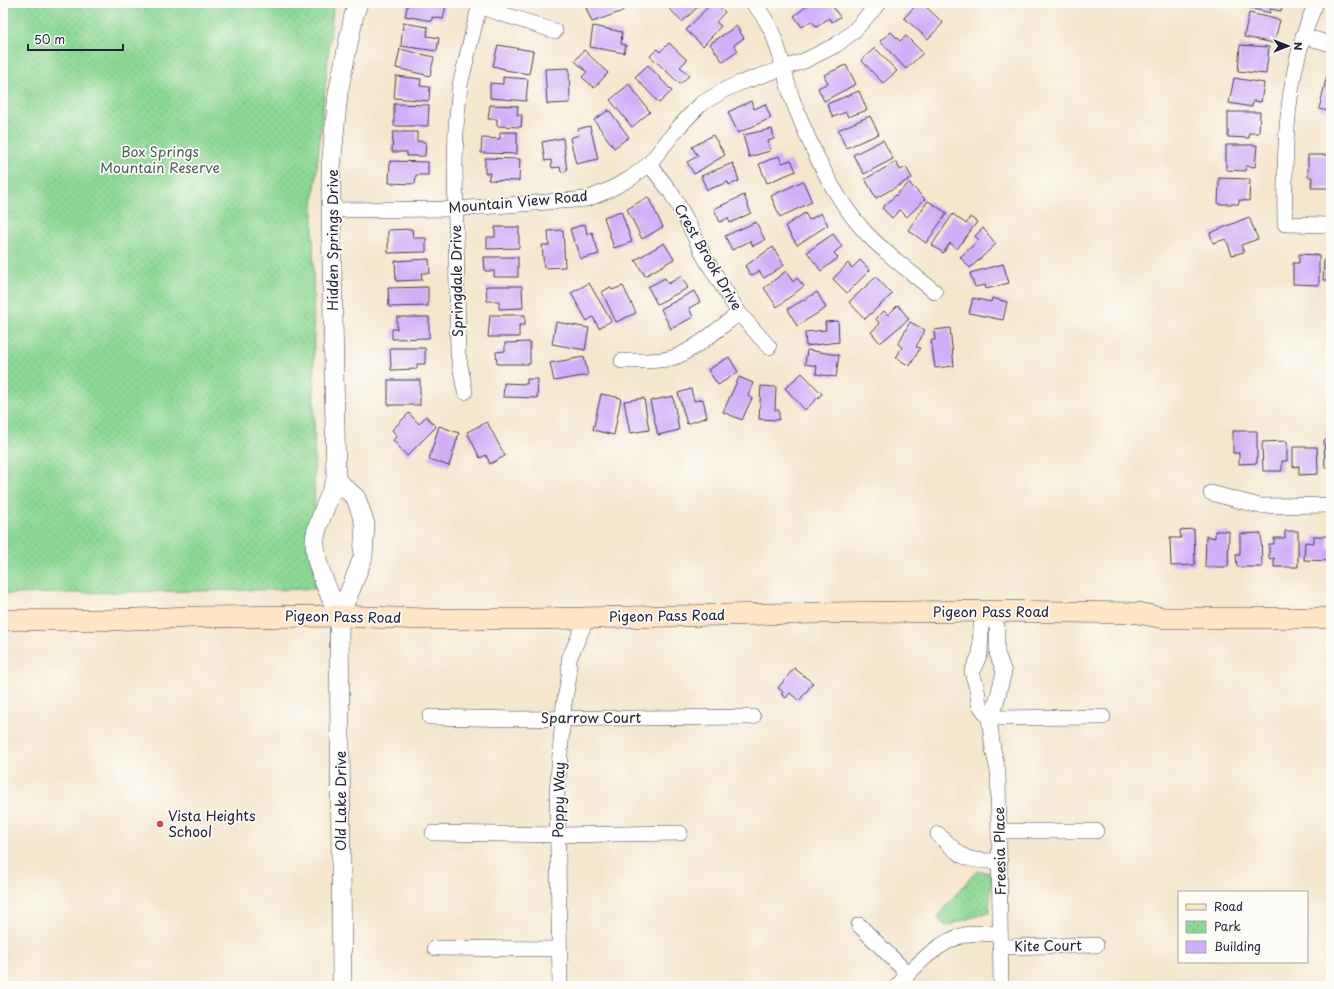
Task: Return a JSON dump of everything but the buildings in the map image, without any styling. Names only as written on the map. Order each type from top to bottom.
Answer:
[{"type":"main road","name":"Pigeon Pass Road","points":[[3,620],[106,620],[195,617],[339,616],[425,619],[534,620],[819,613],[991,611],[1138,613],[1164,618],[1331,618]]},
{"type":"street","name":"Hidden Springs Drive","points":[[339,616],[318,565],[315,538],[336,480],[331,168],[338,93],[358,3]]},
{"type":"street","points":[[753,3],[769,26],[792,98],[803,125],[836,193],[866,233],[935,292]]},
{"type":"street","name":"Mountain View Road","points":[[331,210],[456,209],[587,198],[609,190],[631,178],[649,164],[690,114],[702,104],[726,88],[783,69],[815,56],[836,45],[853,32],[879,3]]},
{"type":"street","points":[[1316,3],[1303,36],[1294,75],[1286,128],[1284,224],[1331,225]]},
{"type":"street","points":[[479,5],[555,31]]},
{"type":"street","name":"Springdale Drive","points":[[465,392],[458,354],[456,127],[460,85],[479,5]]},
{"type":"street","points":[[1303,36],[1331,44]]},
{"type":"street","name":"Crest Brook Drive","points":[[649,164],[670,191],[686,217],[705,258],[739,313],[768,347]]},
{"type":"street","points":[[622,361],[659,360],[683,354],[739,313]]},
{"type":"street","points":[[336,480],[356,498],[365,524],[363,557],[339,616]]},
{"type":"street","points":[[1211,493],[1260,506],[1331,505]]},
{"type":"street","points":[[989,718],[979,704],[977,688],[972,672],[980,654],[981,626],[991,611]]},
{"type":"street","points":[[989,718],[996,703],[1004,672],[997,654],[997,626],[991,611]]},
{"type":"street","name":"Old Lake Drive","points":[[339,616],[342,986]]},
{"type":"street","name":"Poppy Way","points":[[560,986],[558,773],[566,691],[569,677],[569,659],[587,618]]},
{"type":"street","name":"Sparrow Court","points":[[430,717],[753,717]]},
{"type":"street","points":[[989,718],[1103,717]]},
{"type":"street","name":"Freesia Place","points":[[989,718],[993,749],[998,771],[1001,986]]},
{"type":"street","points":[[999,831],[1096,831]]},
{"type":"street","points":[[433,832],[558,835],[680,832]]},
{"type":"street","points":[[938,834],[960,855],[971,860],[980,862],[1000,861]]},
{"type":"street","points":[[859,925],[908,974]]},
{"type":"street","name":"Kite Court","points":[[897,986],[939,946],[956,937],[970,934],[1001,941],[1096,945]]},
{"type":"street","points":[[435,948],[559,949]]},
{"type":"green space","name":"Box Springs Mountain Reserve","points":[[3,3],[336,3],[333,8],[313,207],[315,589],[3,594]]},
{"type":"green space","points":[[976,871],[992,873],[989,912],[945,926],[937,917]]},
{"type":"place","name":"Vista Heights School","points":[[160,824]]}]
